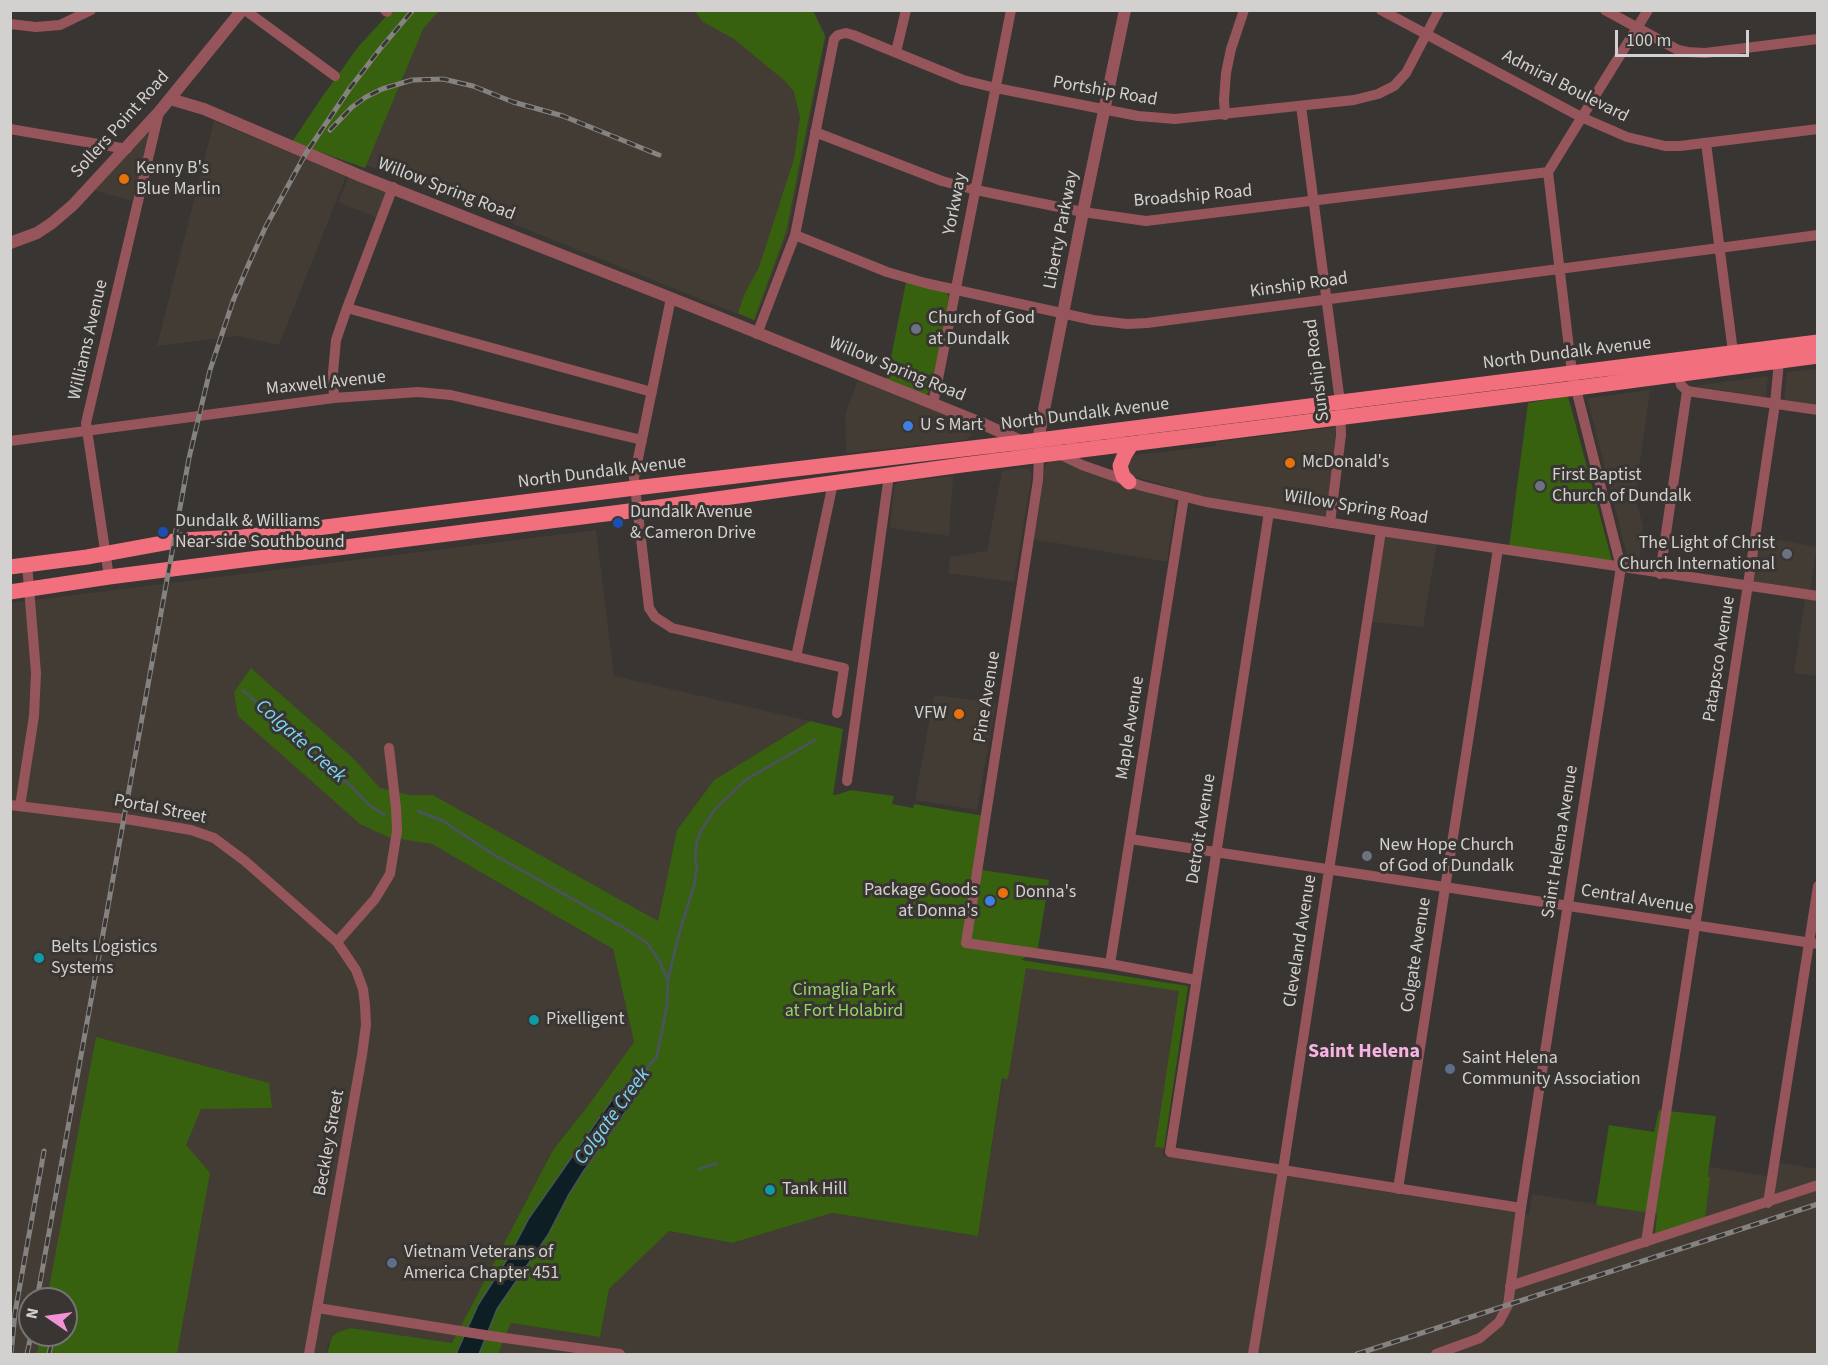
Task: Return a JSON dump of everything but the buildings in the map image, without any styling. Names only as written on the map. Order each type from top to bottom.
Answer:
[{"type":"main road","name":"North Dundalk Avenue","points":[[10,567],[106,554],[180,540],[242,537],[635,488],[1035,446],[1340,402],[1818,342]]},
{"type":"main road","name":"North Dundalk Avenue","points":[[10,592],[109,577],[833,483],[889,475],[1035,446],[1059,454],[1818,356]]},
{"type":"main road","points":[[1129,482],[1120,466],[1131,445]]},
{"type":"street","points":[[10,24],[36,27],[60,25],[91,10]]},
{"type":"street","points":[[243,10],[335,76]]},
{"type":"street","name":"Sollers Point Road","points":[[10,243],[27,237],[52,223],[73,205],[127,149],[243,10]]},
{"type":"street","points":[[896,52],[906,10]]},
{"type":"street","name":"Yorkway","points":[[933,404],[1011,10]]},
{"type":"street","name":"Liberty Parkway","points":[[1035,446],[1125,10]]},
{"type":"street","points":[[1225,115],[1226,73],[1231,48],[1244,10]]},
{"type":"street","name":"Admiral Boulevard","points":[[1381,10],[1581,117],[1616,133],[1646,142],[1680,146],[1818,129]]},
{"type":"street","name":"Portship Road","points":[[815,132],[834,39],[846,33],[963,80],[1104,110],[1167,119],[1225,115],[1354,100],[1389,90],[1406,73],[1438,10]]},
{"type":"street","points":[[1605,10],[1678,50],[1688,52],[1705,53],[1818,39]]},
{"type":"street","points":[[1548,172],[1648,10]]},
{"type":"street","name":"Willow Spring Road","points":[[170,99],[204,109],[288,146],[1035,446]]},
{"type":"street","name":"Sunship Road","points":[[1301,106],[1340,402],[1338,471],[1330,523]]},
{"type":"street","name":"Williams Avenue","points":[[109,577],[86,423],[159,112]]},
{"type":"street","points":[[10,129],[127,149]]},
{"type":"street","points":[[757,334],[795,235],[815,132]]},
{"type":"street","name":"Broadship Road","points":[[815,132],[926,175],[976,190],[1083,212],[1146,221],[1548,172]]},
{"type":"street","points":[[1706,143],[1733,352]]},
{"type":"street","name":"Saint Helena Avenue","points":[[1436,1354],[1468,1344],[1487,1334],[1499,1322],[1508,1305],[1567,906],[1621,567],[1572,373],[1548,172]]},
{"type":"street","points":[[334,398],[336,340],[393,187]]},
{"type":"street","name":"Kinship Road","points":[[795,235],[887,272],[925,283],[1113,323],[1136,323],[1818,235]]},
{"type":"street","points":[[671,298],[634,477],[647,601],[655,617],[672,628],[844,668],[837,712]]},
{"type":"street","points":[[347,308],[652,392]]},
{"type":"street","name":"Patapsco Avenue","points":[[1646,1242],[1748,586],[1779,361]]},
{"type":"street","points":[[1678,374],[1681,385],[1687,391],[1818,410]]},
{"type":"street","points":[[1660,574],[1687,391]]},
{"type":"street","name":"Maxwell Avenue","points":[[10,441],[386,393],[438,393],[642,440]]},
{"type":"street","name":"Pine Avenue","points":[[1035,446],[1038,480],[966,943],[1110,964]]},
{"type":"street","name":"Willow Spring Road","points":[[1059,454],[1129,482],[1184,497],[1381,531],[1818,596]]},
{"type":"street","points":[[847,782],[889,475]]},
{"type":"street","points":[[796,657],[833,483]]},
{"type":"street","name":"Maple Avenue","points":[[1110,964],[1184,497]]},
{"type":"street","name":"Detroit Avenue","points":[[1269,512],[1170,1152],[1283,1170]]},
{"type":"street","name":"Cleveland Avenue","points":[[1253,1354],[1381,531]]},
{"type":"street","name":"Colgate Avenue","points":[[1398,1189],[1498,549]]},
{"type":"street","points":[[15,805],[34,716],[36,673],[27,564]]},
{"type":"street","points":[[337,942],[375,899],[390,874],[397,831],[389,748]]},
{"type":"street","name":"Portal Street","points":[[15,805],[132,820],[206,834],[224,844],[245,861],[337,942]]},
{"type":"street","name":"Central Avenue","points":[[1130,839],[1813,944]]},
{"type":"street","points":[[1768,1203],[1813,944],[1818,886]]},
{"type":"street","name":"Beckley Street","points":[[309,1354],[349,1135],[366,1025],[363,989],[356,970],[337,942]]},
{"type":"street","points":[[1110,964],[1196,980]]},
{"type":"street","points":[[1283,1170],[1521,1208]]},
{"type":"street","points":[[1510,1286],[1818,1185]]},
{"type":"street","points":[[318,1308],[620,1354]]},
{"type":"shaded area","points":[[430,11],[814,11],[826,36],[788,233],[755,321],[322,147]]},
{"type":"shaded area","points":[[214,121],[346,176],[279,345],[237,336],[157,346]]},
{"type":"shaded area","points":[[144,134],[149,137],[132,201],[93,190]]},
{"type":"shaded area","points":[[349,176],[385,190],[387,195],[377,218],[338,202]]},
{"type":"shaded area","points":[[1817,369],[1817,406],[1784,401],[1787,372]]},
{"type":"shaded area","points":[[1768,376],[1766,397],[1693,386]]},
{"type":"shaded area","points":[[858,380],[969,424],[973,429],[971,436],[966,440],[846,453],[845,415]]},
{"type":"shaded area","points":[[1650,390],[1635,497],[1643,526],[1639,562],[1628,559],[1588,401],[1589,398]]},
{"type":"shaded area","points":[[1336,427],[1328,518],[1196,495],[1133,476],[1127,469],[1129,458],[1135,455],[1215,446],[1216,442]]},
{"type":"shaded area","points":[[1060,460],[1176,500],[1167,562],[1032,539],[1043,472],[1046,464]]},
{"type":"shaded area","points":[[1029,469],[1032,475],[1014,582],[948,573],[950,557],[987,551],[1002,471]]},
{"type":"shaded area","points":[[953,476],[949,536],[890,528],[894,486],[899,482]]},
{"type":"shaded area","points":[[596,530],[614,676],[810,721],[714,780],[677,830],[658,922],[433,795],[410,795],[380,789],[353,758],[251,668],[413,839],[432,844],[613,949],[634,1042],[553,1150],[452,1344],[351,1328],[328,1344],[327,1354],[11,1354],[10,603]]},
{"type":"shaded area","points":[[1384,535],[1437,543],[1423,627],[1371,622]]},
{"type":"shaded area","points":[[1757,536],[1817,547],[1810,590],[1751,581]]},
{"type":"shaded area","points":[[1805,599],[1817,601],[1817,676],[1794,673]]},
{"type":"shaded area","points":[[934,695],[996,703],[977,810],[915,800]]},
{"type":"shaded area","points":[[1021,960],[1188,986],[1163,1156],[1529,1215],[1532,1194],[1657,1214],[1655,1233],[1708,1177],[1709,1167],[1767,1176],[1776,1174],[1777,1163],[1817,1169],[1817,1354],[498,1354],[511,1323],[600,1337],[609,1289],[668,1231],[732,1243],[832,1213],[978,1236]]},
{"type":"green space","points":[[694,10],[813,11],[825,36],[786,232],[754,320],[738,313],[744,295],[759,267],[794,159],[800,117],[794,92],[785,81],[734,39],[703,22]]},
{"type":"green space","points":[[391,11],[439,11],[423,29],[365,168],[292,142],[358,47]]},
{"type":"green space","points":[[906,282],[944,291],[949,296],[936,367],[927,395],[886,382]]},
{"type":"green space","points":[[1568,396],[1612,561],[1509,547],[1528,403]]},
{"type":"green space","name":"Cimaglia Park at Fort Holabird","points":[[251,668],[353,758],[380,788],[410,795],[433,795],[658,921],[677,830],[714,780],[810,721],[843,729],[833,795],[851,790],[894,796],[892,804],[913,808],[914,804],[990,817],[982,870],[1049,880],[1038,948],[1021,960],[1188,986],[1164,1148],[1155,1147],[1179,991],[1026,968],[1008,1079],[1002,1078],[978,1236],[832,1213],[732,1243],[669,1231],[609,1289],[600,1337],[511,1323],[498,1354],[327,1354],[332,1337],[338,1332],[351,1328],[452,1343],[553,1150],[634,1042],[613,949],[432,844],[388,837],[360,824],[238,716],[234,692]]},
{"type":"green space","points":[[96,1037],[269,1083],[272,1108],[201,1109],[186,1145],[210,1173],[177,1354],[37,1354],[38,1347],[78,1347],[78,1287],[49,1287]]},
{"type":"green space","points":[[1659,1110],[1716,1116],[1705,1218],[1655,1234],[1657,1214],[1596,1205],[1609,1125],[1654,1132]]},
{"type":"water","name":"Colgate Creek","points":[[634,1078],[642,1084],[635,1098],[583,1172],[548,1235],[497,1309],[479,1354],[456,1354],[478,1305],[508,1258],[529,1218],[614,1097]]},
{"type":"waterway","name":"Colgate Creek","points":[[243,690],[351,786],[370,806],[385,815]]},
{"type":"waterway","points":[[668,979],[694,886],[697,841],[702,829],[716,808],[747,779],[815,740]]},
{"type":"waterway","name":"Colgate Creek","points":[[418,811],[443,821],[491,853],[647,943],[660,962],[668,981],[667,1005],[657,1056],[636,1082]]},
{"type":"waterway","points":[[699,1169],[717,1163]]},
{"type":"railway","points":[[39,1287],[189,458],[210,370],[233,301],[250,261],[266,226],[306,153],[350,88],[413,10]]},
{"type":"railway","points":[[330,130],[352,107],[382,89],[412,80],[443,79],[473,86],[513,102],[563,116],[659,155]]},
{"type":"railway","points":[[11,1354],[15,1313],[44,1151]]},
{"type":"railway","points":[[1357,1354],[1818,1204]]},
{"type":"railway","points":[[27,1354],[28,1347]]},
{"type":"railway","points":[[49,1354],[50,1347]]},
{"type":"place","name":"Kenny B's Blue Marlin","points":[[124,179]]},
{"type":"place","name":"Church of God at Dundalk","points":[[916,329]]},
{"type":"place","name":"U S Mart","points":[[908,426]]},
{"type":"place","name":"McDonald's","points":[[1290,463]]},
{"type":"place","name":"First Baptist Church of Dundalk","points":[[1540,486]]},
{"type":"place","name":"Dundalk Avenue & Cameron Drive","points":[[618,523]]},
{"type":"place","name":"Dundalk & Williams Near-side Southbound","points":[[163,532]]},
{"type":"place","name":"The Light of Christ Church International","points":[[1787,554]]},
{"type":"place","name":"VFW","points":[[959,714]]},
{"type":"place","name":"New Hope Church of God of Dundalk","points":[[1367,856]]},
{"type":"place","name":"Donna's","points":[[1003,893]]},
{"type":"place","name":"Package Goods at Donna's","points":[[990,901]]},
{"type":"place","name":"Belts Logistics Systems","points":[[39,958]]},
{"type":"place","name":"Pixelligent","points":[[534,1020]]},
{"type":"place","name":"Saint Helena Community Association","points":[[1450,1069]]},
{"type":"place","name":"Tank Hill","points":[[770,1190]]},
{"type":"place","name":"Vietnam Veterans of America Chapter 451","points":[[392,1263]]},
{"type":"district","name":"Saint Helena","points":[[1364,1053]]}]
